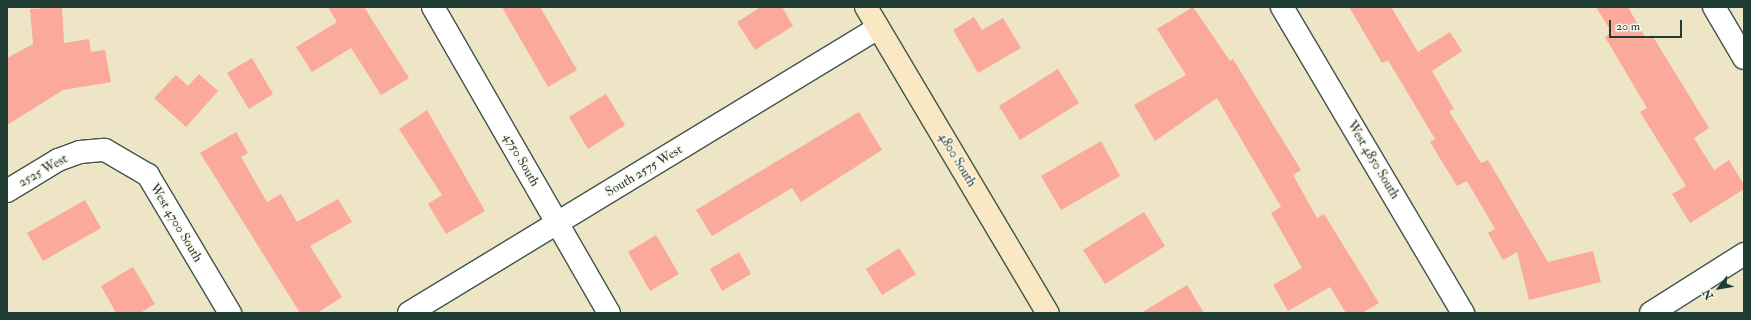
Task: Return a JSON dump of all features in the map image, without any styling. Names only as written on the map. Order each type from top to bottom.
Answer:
[{"type":"main road","name":"4800 South","points":[[866,7],[1048,313]]},
{"type":"street","name":"4750 South","points":[[433,7],[609,313]]},
{"type":"street","name":"West 4850 South","points":[[1282,7],[1463,313]]},
{"type":"street","points":[[1714,7],[1744,58]]},
{"type":"street","name":"South 2575 West","points":[[409,313],[878,28]]},
{"type":"street","name":"2525 West","points":[[7,191],[58,160],[80,152],[104,150]]},
{"type":"street","name":"West 4700 South","points":[[104,150],[148,175],[230,313]]},
{"type":"street","points":[[1651,313],[1744,254]]},
{"type":"building","points":[[62,7],[64,43],[89,39],[91,52],[105,50],[111,82],[63,90],[7,125],[7,58],[33,44],[30,9]]},
{"type":"building","points":[[328,7],[364,7],[409,78],[381,95],[351,48],[312,72],[296,47],[337,22]]},
{"type":"building","points":[[502,7],[540,7],[577,70],[548,87]]},
{"type":"building","points":[[761,7],[782,7],[793,26],[755,50],[737,22]]},
{"type":"building","points":[[1193,7],[1230,61],[1233,59],[1301,170],[1293,175],[1317,218],[1324,214],[1379,303],[1362,313],[1346,313],[1330,287],[1288,311],[1273,285],[1302,268],[1271,213],[1281,207],[1217,98],[1155,141],[1134,105],[1186,75],[1157,29]]},
{"type":"building","points":[[1349,7],[1391,7],[1418,52],[1450,32],[1462,51],[1432,71],[1454,109],[1449,111],[1481,163],[1488,160],[1548,262],[1593,251],[1601,282],[1529,300],[1517,252],[1503,260],[1488,233],[1495,229],[1467,181],[1457,186],[1430,142],[1435,139],[1388,60],[1382,63]]},
{"type":"building","points":[[1596,7],[1628,7],[1646,39],[1652,35],[1709,128],[1694,138],[1714,170],[1729,160],[1744,185],[1744,189],[1690,223],[1672,194],[1686,186],[1640,112],[1647,108],[1605,37],[1612,33]]},
{"type":"building","points":[[974,17],[982,30],[1003,18],[1021,48],[978,73],[953,30]]},
{"type":"building","points":[[252,58],[273,94],[249,109],[227,73]]},
{"type":"building","points":[[1058,69],[1079,103],[1020,140],[999,106]]},
{"type":"building","points":[[199,74],[218,91],[186,127],[154,98],[176,75],[188,86]]},
{"type":"building","points":[[606,94],[625,125],[588,149],[569,117]]},
{"type":"building","points":[[427,110],[485,211],[446,234],[428,204],[442,195],[399,129]]},
{"type":"building","points":[[859,112],[882,150],[801,202],[792,188],[712,236],[696,210]]},
{"type":"building","points":[[236,132],[248,153],[241,157],[267,202],[281,194],[297,222],[338,199],[352,222],[310,246],[342,297],[317,313],[300,313],[200,153]]},
{"type":"building","points":[[1101,141],[1120,176],[1061,210],[1041,176]]},
{"type":"building","points":[[85,200],[101,228],[43,261],[27,233]]},
{"type":"building","points":[[1144,212],[1165,246],[1105,284],[1083,250]]},
{"type":"building","points":[[656,235],[679,274],[650,291],[628,252]]},
{"type":"building","points":[[899,248],[916,274],[882,295],[866,269]]},
{"type":"building","points":[[739,252],[751,274],[722,291],[710,269]]},
{"type":"building","points":[[133,267],[155,304],[140,313],[116,313],[101,286]]},
{"type":"building","points":[[1187,285],[1204,313],[1141,313]]}]
